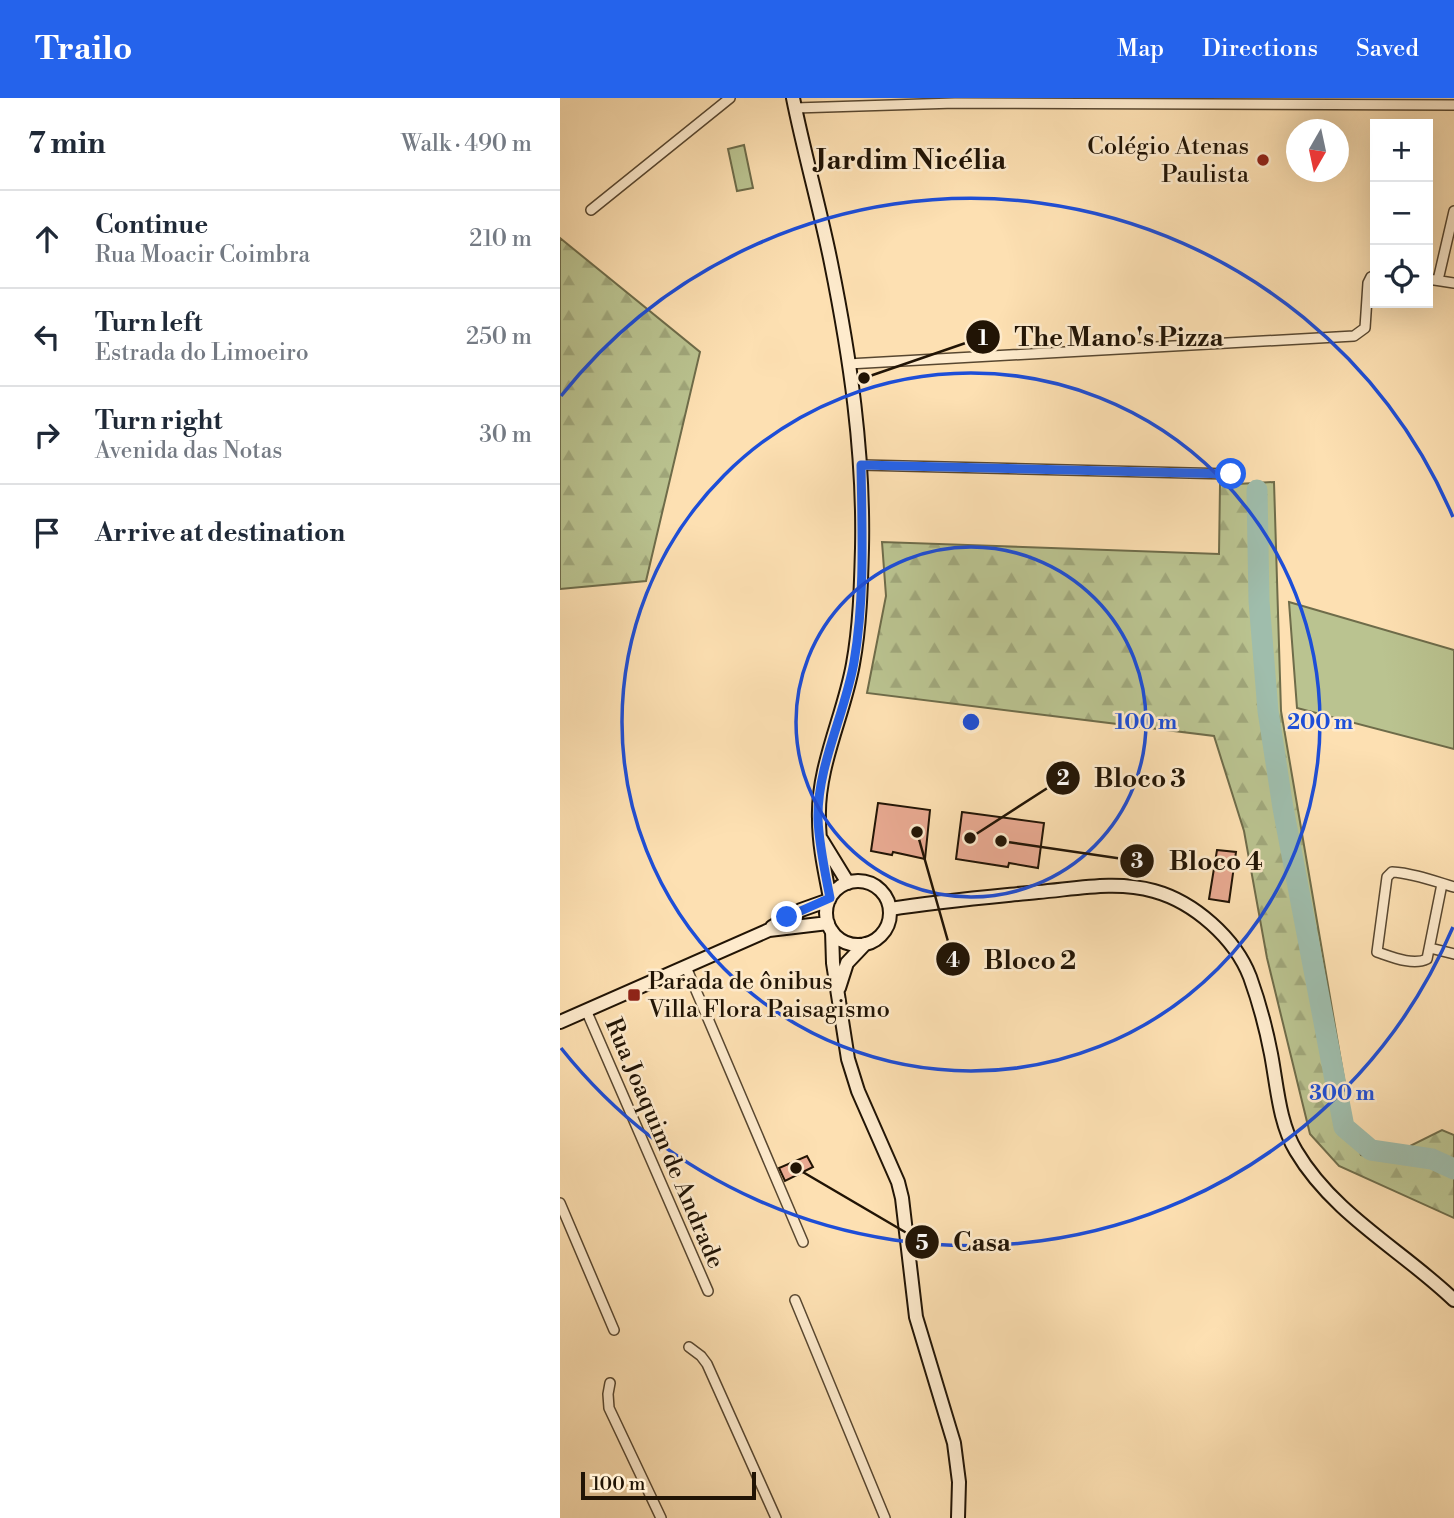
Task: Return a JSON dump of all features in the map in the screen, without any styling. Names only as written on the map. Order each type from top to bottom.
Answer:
[{"type":"main road","points":[[794,103],[831,262],[861,465],[862,545],[857,639],[846,697],[824,778],[818,819],[830,899]]},
{"type":"main road","points":[[821,839],[848,883]]},
{"type":"main road","points":[[839,992],[841,976],[847,963],[865,944],[879,937],[888,924],[890,909],[887,900],[875,886],[858,881],[848,883],[835,891],[826,911],[848,1059],[858,1091],[898,1182],[902,1198],[916,1317],[954,1443],[958,1518]]},
{"type":"main road","points":[[890,909],[1116,886],[1155,891],[1197,913],[1225,936],[1250,977],[1294,1149],[1347,1212],[1453,1299]]},
{"type":"main road","points":[[560,1022],[769,930],[787,917],[830,899]]},
{"type":"main road","points":[[769,930],[830,927],[846,943],[865,944]]},
{"type":"street","points":[[591,210],[730,98]]},
{"type":"street","points":[[794,103],[1454,105]]},
{"type":"street","points":[[1454,211],[1433,279],[1454,283]]},
{"type":"street","points":[[848,364],[1347,337],[1360,333],[1365,328],[1370,279]]},
{"type":"street","points":[[861,465],[1231,474]]},
{"type":"street","points":[[1442,884],[1427,959],[1421,962],[1377,953],[1387,877],[1392,872],[1400,872],[1454,887]]},
{"type":"street","points":[[1430,948],[1454,954]]},
{"type":"street","points":[[686,967],[803,1242]]},
{"type":"street","name":"Rua Joaquim de Andrade","points":[[586,1010],[708,1291]]},
{"type":"street","points":[[560,1203],[614,1330]]},
{"type":"street","points":[[795,1300],[885,1518]]},
{"type":"street","points":[[690,1347],[704,1359],[776,1518]]},
{"type":"street","points":[[610,1382],[609,1408],[661,1518]]},
{"type":"green space","points":[[744,145],[753,188],[737,191],[728,149]]},
{"type":"green space","points":[[560,238],[700,352],[646,581],[560,589]]},
{"type":"green space","points":[[1274,482],[1281,711],[1354,1137],[1361,1155],[1386,1158],[1442,1130],[1454,1135],[1454,1218],[1339,1166],[1310,1134],[1267,958],[1244,831],[1214,736],[867,693],[886,596],[882,542],[1219,554],[1220,485]]},
{"type":"green space","points":[[1289,602],[1454,650],[1454,749],[1297,708]]},
{"type":"building","points":[[878,803],[930,810],[925,859],[893,852],[892,855],[871,851]]},
{"type":"building","points":[[962,812],[1044,823],[1038,868],[1009,863],[1008,867],[956,859]]},
{"type":"building","points":[[1217,850],[1236,852],[1229,902],[1209,899]]},
{"type":"building","points":[[807,1156],[813,1167],[785,1181],[779,1168]]},
{"type":"waterway","points":[[1257,490],[1259,601],[1268,711],[1283,808],[1344,1127],[1371,1150],[1432,1159],[1454,1169]]},
{"type":"place","name":"Colégio Atenas Paulista","points":[[1263,160]]},
{"type":"place","name":"The Mano's Pizza","points":[[864,378]]},
{"type":"place","name":"Bloco 2","points":[[917,832]]},
{"type":"place","name":"Bloco 3","points":[[970,838]]},
{"type":"place","name":"Bloco 4","points":[[1001,841]]},
{"type":"place","name":"Parada de ônibus Villa Flora Paisagismo","points":[[634,995]]},
{"type":"place","name":"Casa","points":[[796,1168]]},
{"type":"district","name":"Jardim Nicélia","points":[[911,159]]},
{"type":"route","points":[[787,917],[830,898],[823,864],[819,805],[828,758],[850,681],[857,639],[862,545],[861,465],[1231,474]]}]
